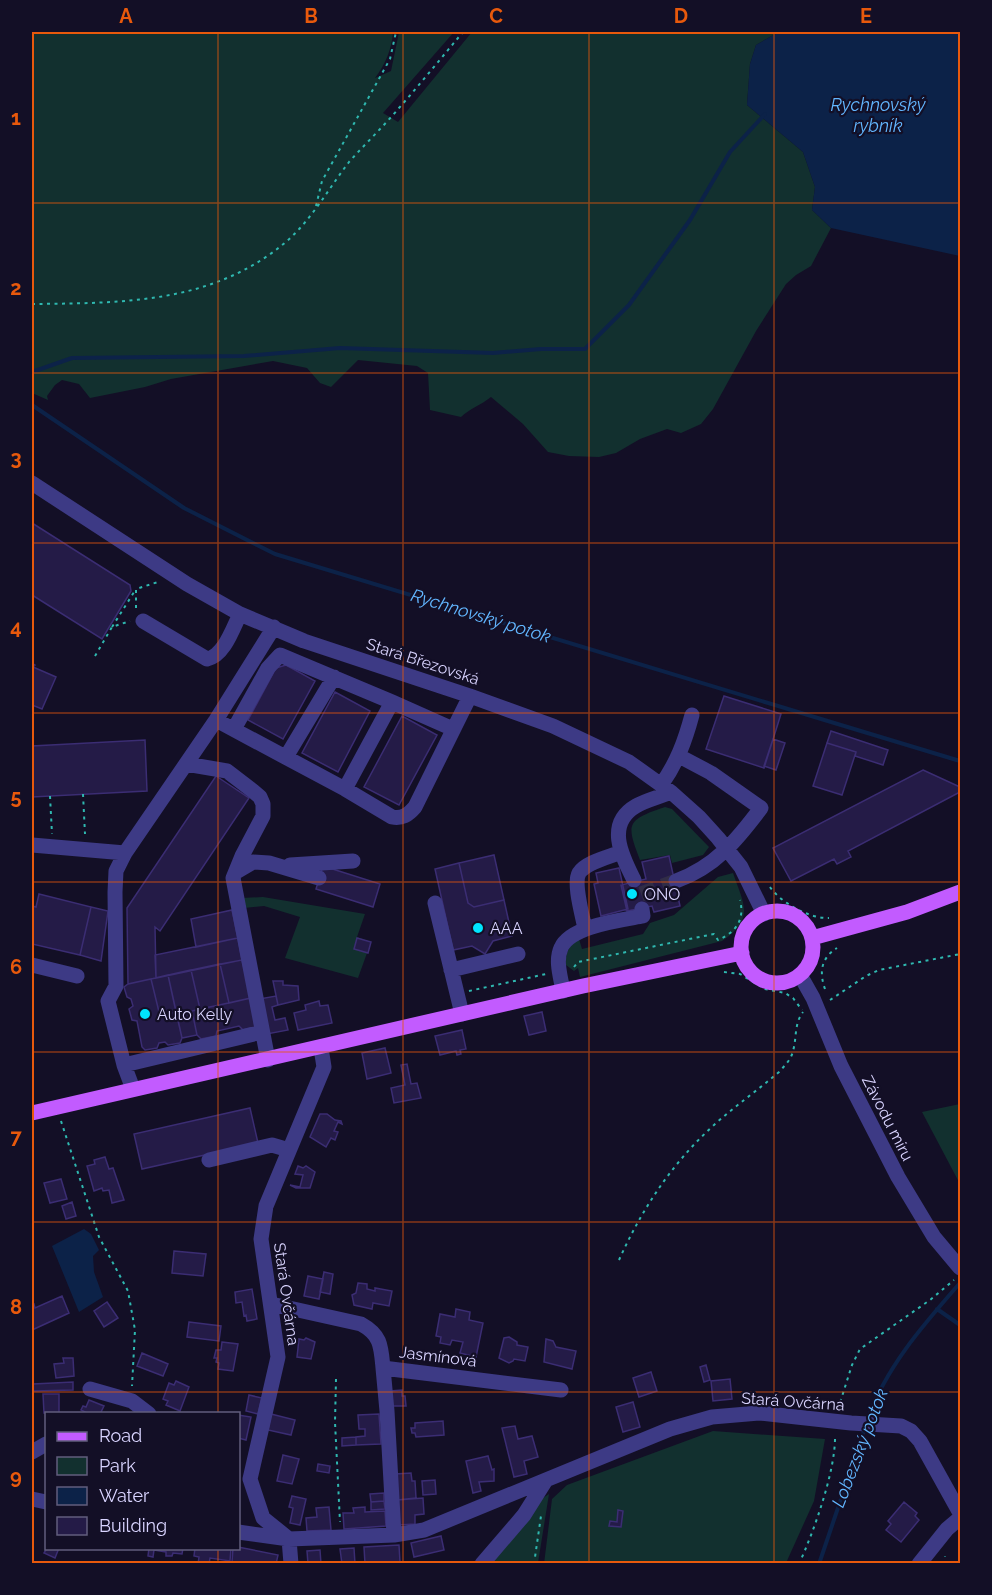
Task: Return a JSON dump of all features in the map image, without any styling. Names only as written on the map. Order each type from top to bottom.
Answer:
[{"type":"main road","points":[[812,938],[896,915],[960,892]]},
{"type":"main road","points":[[778,911],[793,915],[805,924],[812,938],[811,960],[800,975],[782,982],[767,981],[751,970],[742,953],[742,942],[747,928],[764,914],[778,911]]},
{"type":"main road","points":[[32,1113],[563,991],[742,953]]},
{"type":"street","name":"Stará Březovská","points":[[32,483],[170,573],[240,614],[304,641],[554,726],[629,762],[699,817],[728,849],[747,877],[764,914]]},
{"type":"street","points":[[138,616],[207,659],[213,658],[219,652],[240,614]]},
{"type":"street","points":[[133,1089],[124,1065],[108,1001],[116,986],[116,871],[124,853],[216,720],[274,627]]},
{"type":"street","points":[[234,729],[268,668],[280,655],[453,729]]},
{"type":"street","points":[[286,757],[334,677]]},
{"type":"street","points":[[216,720],[345,789],[392,817],[398,818],[415,807],[470,696]]},
{"type":"street","points":[[345,789],[392,702]]},
{"type":"street","points":[[634,880],[621,852],[617,833],[625,815],[666,789],[692,715]]},
{"type":"street","points":[[676,881],[693,875],[728,849],[761,808],[711,772],[679,756]]},
{"type":"street","points":[[186,764],[227,771],[260,797],[263,804],[263,816],[233,878],[268,1060]]},
{"type":"street","points":[[32,845],[124,853]]},
{"type":"street","points":[[585,929],[577,884],[579,873],[589,865],[621,852]]},
{"type":"street","points":[[281,866],[353,861]]},
{"type":"street","points":[[236,872],[253,862],[269,863],[320,878]]},
{"type":"street","points":[[435,903],[462,1014]]},
{"type":"street","points":[[563,991],[559,962],[561,947],[585,929],[643,916],[642,909]]},
{"type":"street","points":[[451,970],[518,954]]},
{"type":"street","points":[[32,965],[77,976]]},
{"type":"street","name":"Závodu míru","points":[[800,975],[809,1008],[898,1177],[934,1237],[958,1265]]},
{"type":"street","points":[[124,1065],[262,1032]]},
{"type":"street","name":"Stará Ovčárna","points":[[290,1539],[263,1518],[250,1479],[278,1357],[261,1239],[266,1206],[324,1067],[321,1048]]},
{"type":"street","points":[[209,1160],[272,1145],[289,1150]]},
{"type":"street","name":"Jasmínová","points":[[270,1304],[361,1324],[373,1330],[381,1345],[383,1368],[561,1390]]},
{"type":"street","points":[[383,1368],[394,1535]]},
{"type":"street","points":[[90,1389],[132,1401],[148,1412]]},
{"type":"street","name":"Stará Ovčárna","points":[[240,1532],[290,1539],[394,1535],[424,1530],[670,1429],[712,1417],[759,1413],[901,1426],[911,1431],[920,1441],[960,1513]]},
{"type":"street","points":[[483,1563],[524,1515],[546,1480]]},
{"type":"street","points":[[919,1563],[947,1529],[960,1518]]},
{"type":"street","points":[[290,1539],[291,1563]]},
{"type":"path","points":[[315,208],[322,181],[390,59],[396,32]]},
{"type":"path","points":[[32,304],[128,302],[200,289],[251,267],[288,240],[350,161],[399,109],[463,32]]},
{"type":"path","points":[[95,656],[136,589],[158,582],[170,573]]},
{"type":"path","points":[[111,628],[138,616],[136,589]]},
{"type":"path","points":[[83,794],[85,840]]},
{"type":"path","points":[[50,796],[52,837]]},
{"type":"path","points":[[770,887],[781,900],[811,916],[829,918]]},
{"type":"path","points":[[457,994],[572,969],[578,962],[714,934],[718,940],[738,926],[741,920],[742,908],[737,890]]},
{"type":"path","points":[[619,1260],[640,1217],[677,1164],[714,1125],[773,1078],[786,1064],[793,1052],[797,1023],[809,1008],[834,998],[879,970],[960,954]]},
{"type":"path","points":[[724,972],[740,974],[765,989],[785,993],[809,1008]]},
{"type":"path","points":[[57,1107],[99,1237],[128,1291],[135,1330],[132,1401]]},
{"type":"path","points":[[336,1379],[335,1422],[340,1537]]},
{"type":"path","points":[[534,1563],[541,1516]]},
{"type":"green space","points":[[32,32],[393,32],[387,56],[375,78],[391,71],[399,32],[454,32],[383,113],[398,122],[472,32],[779,32],[756,45],[750,64],[747,105],[803,152],[815,187],[812,210],[831,228],[811,266],[786,284],[756,331],[713,409],[701,424],[681,433],[667,429],[640,439],[616,453],[599,457],[569,456],[548,452],[523,424],[491,397],[461,417],[430,410],[428,373],[417,366],[358,360],[331,387],[320,383],[307,368],[273,361],[171,379],[145,387],[90,398],[79,384],[62,380],[47,396],[48,400],[32,393]]},
{"type":"green space","points":[[665,807],[672,809],[709,847],[703,855],[672,863],[670,855],[640,860],[631,831],[633,825],[643,816]]},
{"type":"green space","points":[[733,873],[743,903],[743,918],[739,926],[722,941],[580,977],[578,968],[574,971],[566,965],[568,950],[579,939],[582,949],[643,934],[650,923],[674,915],[718,877]]},
{"type":"green space","points":[[263,897],[365,914],[357,937],[371,942],[358,978],[285,958],[300,917],[264,906],[244,908],[242,898]]},
{"type":"green space","points":[[960,1104],[960,1184],[922,1112]]},
{"type":"green space","points":[[713,1431],[825,1439],[814,1501],[786,1563],[544,1564],[552,1499],[567,1485]]},
{"type":"green space","points":[[549,1494],[538,1563],[489,1564],[537,1502]]},
{"type":"water","name":"Rychnovský rybník","points":[[779,32],[960,32],[960,256],[831,228],[812,210],[815,187],[803,152],[747,105],[750,64],[756,45]]},
{"type":"water","points":[[84,1229],[91,1234],[99,1250],[93,1256],[94,1272],[103,1297],[79,1312],[52,1246]]},
{"type":"building","points":[[32,523],[130,585],[131,591],[102,639],[32,595]]},
{"type":"building","points":[[32,663],[35,665],[33,667],[56,677],[42,709],[32,705]]},
{"type":"building","points":[[286,665],[315,681],[283,739],[248,720],[276,668]]},
{"type":"building","points":[[335,692],[370,711],[338,772],[302,753]]},
{"type":"building","points":[[724,696],[781,714],[764,768],[706,749]]},
{"type":"building","points":[[402,716],[437,735],[399,805],[364,787]]},
{"type":"building","points":[[831,731],[888,750],[883,765],[855,756],[856,752],[827,743]]},
{"type":"building","points":[[773,739],[785,743],[776,770],[764,766]]},
{"type":"building","points":[[145,740],[147,791],[32,797],[32,746]]},
{"type":"building","points":[[827,743],[856,752],[842,795],[813,786]]},
{"type":"building","points":[[923,770],[960,787],[960,792],[848,851],[851,857],[837,864],[834,859],[791,881],[773,848]]},
{"type":"building","points":[[216,776],[249,798],[160,931],[155,927],[156,978],[128,984],[127,908]]},
{"type":"building","points":[[494,855],[504,900],[474,907],[468,903],[459,863]]},
{"type":"building","points":[[669,856],[680,906],[654,912],[652,906],[627,911],[621,885],[646,879],[642,862]]},
{"type":"building","points":[[459,863],[468,903],[474,907],[504,900],[512,936],[493,941],[485,954],[472,946],[453,950],[435,869]]},
{"type":"building","points":[[323,866],[380,884],[373,907],[316,889]]},
{"type":"building","points":[[619,868],[628,909],[601,916],[594,884],[598,883],[596,873]]},
{"type":"building","points":[[39,894],[91,907],[80,955],[32,944],[32,906],[36,907]]},
{"type":"building","points":[[91,907],[108,911],[101,961],[80,955]]},
{"type":"building","points":[[232,910],[238,938],[196,947],[191,919]]},
{"type":"building","points":[[238,938],[242,960],[156,978],[155,955]]},
{"type":"building","points":[[357,938],[371,942],[368,953],[354,949]]},
{"type":"building","points":[[242,960],[251,998],[229,1003],[220,964]]},
{"type":"building","points":[[220,964],[229,1003],[200,1009],[191,970]]},
{"type":"building","points":[[191,970],[200,1009],[192,1011],[197,1035],[182,1038],[168,975]]},
{"type":"building","points":[[168,975],[176,1012],[160,1016],[151,979]]},
{"type":"building","name":"Auto Kelly","points":[[151,979],[160,1016],[176,1012],[182,1038],[180,1043],[168,1045],[165,1042],[159,1043],[157,1048],[145,1050],[142,1047],[137,1021],[132,1020],[129,1009],[133,1006],[131,999],[127,997],[124,987]]},
{"type":"building","points":[[273,981],[283,981],[283,985],[298,986],[299,1000],[278,1005]]},
{"type":"building","points":[[276,996],[278,1005],[272,1007],[275,1020],[285,1018],[288,1030],[267,1034],[259,999]]},
{"type":"building","points":[[251,998],[255,1027],[243,1030],[239,1026],[217,1031],[216,1036],[201,1039],[197,1035],[192,1011]]},
{"type":"building","points":[[319,1001],[320,1006],[328,1005],[332,1023],[298,1030],[294,1013],[306,1010],[305,1005]]},
{"type":"building","points":[[542,1012],[546,1031],[529,1035],[524,1016]]},
{"type":"building","points":[[462,1030],[466,1049],[460,1050],[461,1054],[457,1055],[456,1051],[440,1055],[435,1036]]},
{"type":"building","points":[[385,1048],[391,1073],[367,1079],[362,1053]]},
{"type":"building","points":[[407,1064],[411,1084],[417,1083],[421,1098],[394,1103],[391,1088],[405,1085],[401,1065]]},
{"type":"building","points":[[250,1108],[258,1143],[142,1169],[134,1134]]},
{"type":"building","points":[[320,1114],[327,1114],[341,1121],[342,1124],[338,1122],[334,1131],[338,1132],[335,1140],[331,1138],[326,1147],[310,1137]]},
{"type":"building","points":[[105,1157],[109,1169],[113,1168],[124,1200],[112,1203],[109,1190],[103,1191],[102,1188],[94,1191],[87,1166],[95,1164],[94,1160]]},
{"type":"building","points":[[298,1166],[303,1168],[306,1166],[315,1172],[310,1188],[296,1188],[290,1185],[300,1187],[303,1175],[295,1174]]},
{"type":"building","points":[[61,1179],[67,1199],[50,1203],[44,1183]]},
{"type":"building","points":[[72,1202],[76,1216],[66,1219],[62,1206]]},
{"type":"building","points":[[174,1251],[206,1254],[203,1276],[172,1273]]},
{"type":"building","points":[[324,1272],[333,1274],[330,1294],[320,1292]]},
{"type":"building","points":[[308,1276],[323,1279],[319,1299],[304,1296]]},
{"type":"building","points":[[358,1283],[367,1284],[367,1289],[375,1291],[375,1288],[392,1291],[389,1306],[373,1303],[372,1309],[354,1305],[352,1295],[356,1293]]},
{"type":"building","points":[[252,1289],[257,1319],[247,1321],[242,1302],[236,1303],[235,1292]]},
{"type":"building","points":[[62,1296],[69,1313],[32,1330],[32,1305],[34,1304],[35,1308]]},
{"type":"building","points":[[107,1302],[118,1318],[104,1327],[94,1311]]},
{"type":"building","points":[[456,1309],[470,1312],[469,1320],[483,1323],[476,1357],[460,1353],[463,1342],[452,1340],[450,1345],[440,1343],[441,1337],[436,1336],[440,1314],[455,1317]]},
{"type":"building","points":[[189,1322],[221,1326],[219,1341],[187,1337]]},
{"type":"building","points":[[509,1337],[517,1342],[517,1345],[528,1347],[525,1361],[514,1359],[509,1363],[499,1358],[504,1338]]},
{"type":"building","points":[[306,1338],[315,1342],[311,1359],[297,1357],[299,1339]]},
{"type":"building","points":[[546,1339],[553,1341],[556,1347],[576,1351],[572,1369],[544,1362]]},
{"type":"building","points":[[222,1342],[238,1344],[233,1371],[218,1369],[219,1363],[216,1362],[217,1358],[214,1358],[216,1350],[221,1350]]},
{"type":"building","points":[[142,1353],[168,1364],[163,1376],[137,1366]]},
{"type":"building","points":[[63,1358],[73,1358],[74,1376],[56,1378],[54,1364],[64,1363]]},
{"type":"building","points":[[706,1365],[710,1380],[704,1382],[700,1367]]},
{"type":"building","points":[[651,1372],[657,1391],[639,1397],[633,1378]]},
{"type":"building","points":[[730,1379],[732,1399],[713,1401],[711,1381]]},
{"type":"building","points":[[176,1381],[189,1387],[180,1411],[166,1405],[168,1401],[163,1399],[169,1383],[174,1385]]},
{"type":"building","points":[[73,1382],[73,1390],[33,1391],[33,1384]]},
{"type":"building","points":[[402,1390],[406,1406],[391,1406],[390,1391]]},
{"type":"building","points":[[43,1394],[59,1394],[59,1412],[44,1413]]},
{"type":"building","points":[[249,1395],[262,1398],[258,1414],[246,1411]]},
{"type":"building","points":[[89,1400],[104,1406],[101,1412],[81,1410],[83,1406],[86,1407]]},
{"type":"building","points":[[633,1402],[640,1427],[623,1432],[616,1407]]},
{"type":"building","points":[[271,1414],[295,1420],[291,1435],[268,1430]]},
{"type":"building","points":[[379,1414],[381,1444],[356,1445],[356,1437],[365,1436],[365,1429],[359,1429],[358,1415]]},
{"type":"building","points":[[240,1415],[251,1417],[246,1440],[240,1438]]},
{"type":"building","points":[[443,1421],[444,1435],[416,1437],[415,1433],[412,1433],[411,1428],[415,1428],[415,1423]]},
{"type":"building","points":[[515,1426],[518,1439],[532,1436],[538,1457],[524,1461],[527,1474],[514,1477],[502,1428]]},
{"type":"building","points":[[356,1437],[356,1445],[342,1446],[342,1438]]},
{"type":"building","points":[[283,1455],[299,1459],[292,1484],[277,1481]]},
{"type":"building","points":[[488,1456],[492,1470],[494,1469],[494,1481],[479,1482],[481,1491],[473,1493],[466,1461]]},
{"type":"building","points":[[318,1464],[330,1466],[329,1473],[317,1471]]},
{"type":"building","points":[[411,1473],[412,1481],[415,1481],[416,1498],[397,1500],[395,1474]]},
{"type":"building","points":[[435,1480],[436,1494],[423,1495],[422,1481]]},
{"type":"building","points":[[384,1493],[384,1501],[371,1502],[370,1494]]},
{"type":"building","points":[[292,1496],[306,1499],[300,1525],[290,1523],[293,1508],[289,1507]]},
{"type":"building","points":[[423,1498],[424,1514],[415,1515],[415,1524],[398,1525],[397,1500]]},
{"type":"building","points":[[384,1501],[385,1509],[371,1510],[371,1502]]},
{"type":"building","points":[[904,1502],[917,1513],[915,1516],[919,1520],[901,1542],[886,1530],[891,1524],[888,1521]]},
{"type":"building","points":[[329,1507],[331,1530],[307,1531],[306,1518],[317,1517],[316,1508]]},
{"type":"building","points":[[365,1507],[365,1512],[385,1511],[386,1526],[344,1529],[343,1513],[354,1513],[353,1508]]},
{"type":"building","points":[[618,1510],[623,1511],[621,1527],[609,1526],[610,1521],[617,1522]]},
{"type":"building","points":[[441,1536],[444,1550],[414,1557],[411,1543]]},
{"type":"building","points":[[399,1545],[400,1562],[365,1564],[364,1547]]},
{"type":"building","points":[[240,1547],[278,1555],[276,1564],[232,1562],[233,1550],[240,1550]]},
{"type":"building","points":[[354,1548],[355,1564],[342,1564],[340,1549]]},
{"type":"building","points":[[46,1550],[58,1550],[55,1558],[44,1553]]},
{"type":"building","points":[[149,1550],[154,1550],[153,1557],[148,1556]]},
{"type":"building","points":[[154,1550],[183,1550],[182,1554],[173,1553],[172,1556],[166,1556],[166,1552]]},
{"type":"building","points":[[195,1550],[231,1550],[230,1561],[210,1558],[209,1564],[198,1564],[199,1557],[194,1556]]},
{"type":"building","points":[[320,1550],[321,1564],[308,1564],[307,1551]]},
{"type":"waterway","points":[[32,372],[72,358],[244,356],[340,348],[493,353],[541,349],[585,349],[629,305],[690,220],[730,152],[765,114]]},
{"type":"waterway","name":"Rychnovský potok","points":[[32,405],[184,508],[275,554],[960,761]]},
{"type":"waterway","name":"Lobezský potok","points":[[867,1421],[895,1365],[960,1283]]},
{"type":"waterway","points":[[937,1309],[960,1325]]},
{"type":"waterway","name":"Lobezský potok","points":[[819,1564],[865,1428]]},
{"type":"tunnel","points":[[641,894],[676,881]]},
{"type":"place","name":"ONO","points":[[632,894]]},
{"type":"place","name":"AAA","points":[[478,928]]},
{"type":"place","name":"Auto Kelly","points":[[145,1014]]}]
